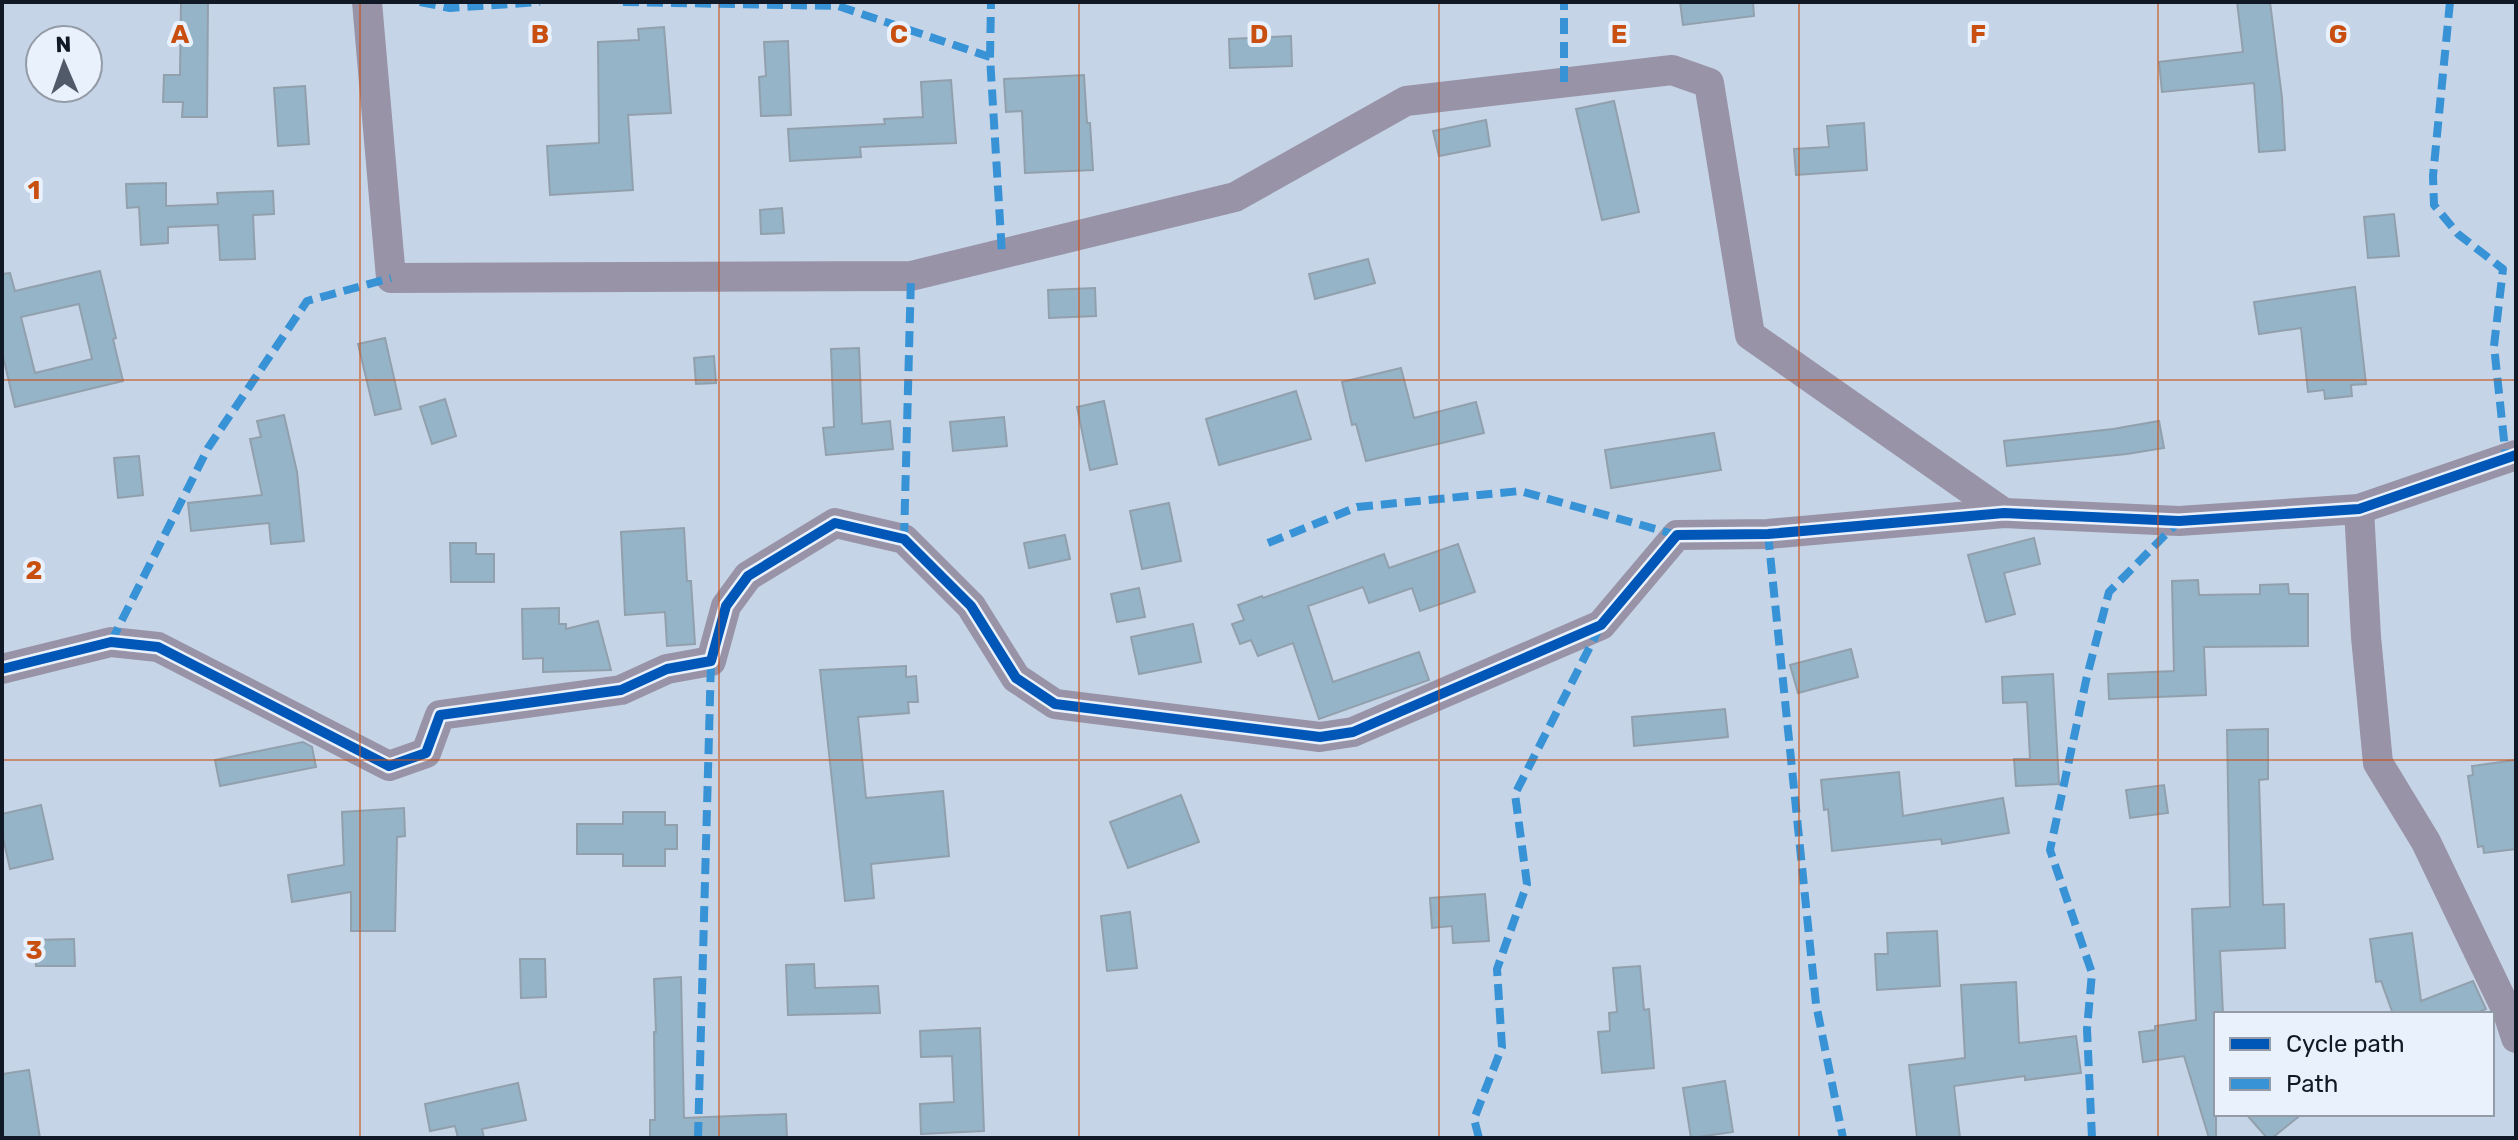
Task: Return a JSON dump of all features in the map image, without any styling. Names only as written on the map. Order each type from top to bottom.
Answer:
[{"type":"street","points":[[367,2],[391,278],[911,276],[1235,197],[1406,101],[1672,70],[1709,83],[1750,335],[2004,513]]},
{"type":"street","points":[[2,669],[111,642],[158,647],[389,766],[426,753],[440,715],[621,690],[667,669],[711,661],[726,606],[748,576],[835,523],[904,539],[971,606],[1016,678],[1055,704],[1320,737],[1353,732],[1601,625],[1677,535],[1768,534],[2004,513],[2179,521],[2359,509],[2516,455]]},
{"type":"street","points":[[2359,509],[2366,637],[2378,763],[2426,842],[2508,1013],[2516,1038]]},
{"type":"building","points":[[181,2],[208,2],[207,117],[182,117],[183,102],[163,102],[164,75],[180,75]]},
{"type":"building","points":[[1680,2],[1753,2],[1754,16],[1683,25]]},
{"type":"building","points":[[2237,2],[2270,2],[2285,150],[2259,152],[2254,83],[2162,92],[2159,62],[2243,52]]},
{"type":"building","points":[[664,27],[671,113],[628,115],[633,190],[550,195],[547,146],[599,143],[598,42],[639,40],[638,29]]},
{"type":"building","points":[[1291,36],[1292,66],[1230,68],[1229,39]]},
{"type":"building","points":[[788,41],[791,115],[761,116],[759,77],[766,76],[764,42]]},
{"type":"building","points":[[1084,75],[1093,170],[1025,173],[1022,111],[1006,112],[1004,79]]},
{"type":"building","points":[[951,80],[956,143],[860,147],[861,157],[790,161],[788,129],[885,124],[884,119],[923,117],[921,82]]},
{"type":"building","points":[[305,86],[309,144],[278,146],[274,88]]},
{"type":"building","points":[[1614,101],[1639,212],[1602,220],[1576,109]]},
{"type":"building","points":[[1486,120],[1490,146],[1439,156],[1433,131]]},
{"type":"building","points":[[1864,123],[1867,170],[1796,175],[1794,149],[1829,147],[1827,126]]},
{"type":"building","points":[[166,183],[166,206],[218,204],[217,193],[273,191],[274,214],[253,215],[255,259],[220,260],[218,225],[168,227],[168,243],[141,245],[139,207],[127,208],[126,184]]},
{"type":"building","points":[[782,208],[784,233],[761,234],[760,210]]},
{"type":"building","points":[[2394,214],[2399,256],[2368,258],[2364,217]]},
{"type":"building","points":[[1368,259],[1375,283],[1315,299],[1309,274]]},
{"type":"building","points":[[100,271],[123,381],[15,407],[2,352],[2,274],[10,273],[15,291]],"holes":[[[79,304],[92,359],[35,373],[21,317]]]},
{"type":"building","points":[[2355,287],[2366,384],[2351,385],[2352,396],[2325,399],[2324,390],[2308,392],[2301,328],[2259,334],[2254,302]]},
{"type":"building","points":[[1095,288],[1096,316],[1049,318],[1048,290]]},
{"type":"building","points":[[385,338],[401,409],[375,415],[358,344]]},
{"type":"building","points":[[859,348],[862,424],[890,421],[893,449],[826,455],[823,428],[834,427],[831,349]]},
{"type":"building","points":[[714,356],[716,383],[696,384],[694,358]]},
{"type":"building","points":[[1401,368],[1414,418],[1476,402],[1484,433],[1366,461],[1356,424],[1352,425],[1342,382]]},
{"type":"building","points":[[1296,391],[1311,439],[1219,465],[1206,419]]},
{"type":"building","points":[[445,399],[456,436],[432,444],[420,407]]},
{"type":"building","points":[[1104,401],[1117,464],[1090,470],[1077,407]]},
{"type":"building","points":[[284,415],[297,472],[304,541],[271,544],[269,523],[191,531],[188,503],[262,495],[250,439],[261,437],[257,421]]},
{"type":"building","points":[[1004,417],[1007,446],[953,451],[950,422]]},
{"type":"building","points":[[2159,421],[2164,448],[2007,466],[2004,441]]},
{"type":"building","points":[[1714,433],[1721,470],[1611,488],[1605,450]]},
{"type":"building","points":[[139,456],[143,495],[118,498],[114,458]]},
{"type":"building","points":[[1169,503],[1181,561],[1142,569],[1130,511]]},
{"type":"building","points":[[684,528],[695,644],[667,646],[665,612],[625,615],[621,532]]},
{"type":"building","points":[[1065,535],[1070,559],[1029,568],[1024,543]]},
{"type":"building","points":[[2034,538],[2040,564],[2004,573],[2015,614],[1986,622],[1968,555]]},
{"type":"building","points":[[450,543],[476,543],[476,554],[494,554],[494,582],[451,582]]},
{"type":"building","points":[[1458,544],[1475,592],[1420,611],[1412,588],[1369,603],[1363,587],[1308,606],[1333,682],[1419,652],[1429,680],[1319,719],[1293,643],[1258,656],[1251,640],[1240,644],[1232,624],[1244,620],[1238,605],[1384,554],[1389,568]]},
{"type":"building","points":[[2198,580],[2199,595],[2260,594],[2260,585],[2288,584],[2289,594],[2308,594],[2308,646],[2204,647],[2206,695],[2109,699],[2108,674],[2174,671],[2172,581]]},
{"type":"building","points":[[1139,588],[1145,617],[1117,622],[1111,594]]},
{"type":"building","points":[[559,608],[559,624],[566,624],[566,629],[598,621],[611,670],[543,672],[543,658],[523,659],[522,609]]},
{"type":"building","points":[[1193,624],[1201,662],[1139,674],[1131,637]]},
{"type":"building","points":[[1851,649],[1858,677],[1798,693],[1790,665]]},
{"type":"building","points":[[906,666],[906,677],[916,676],[918,702],[908,702],[909,713],[858,717],[866,798],[943,791],[949,856],[871,864],[874,898],[845,901],[820,670]]},
{"type":"building","points":[[2053,674],[2059,784],[2016,786],[2014,759],[2030,759],[2027,702],[2003,703],[2002,677]]},
{"type":"building","points":[[1725,709],[1728,737],[1634,746],[1632,717]]},
{"type":"building","points":[[2268,729],[2268,779],[2259,780],[2263,905],[2284,904],[2285,948],[2220,951],[2223,1012],[2214,1012],[2216,1138],[2209,1138],[2184,1056],[2143,1062],[2139,1032],[2155,1030],[2155,1026],[2196,1020],[2192,909],[2230,907],[2227,730]]},
{"type":"building","points":[[303,742],[312,747],[316,767],[220,786],[215,760]]},
{"type":"building","points":[[2516,760],[2516,849],[2484,853],[2483,846],[2478,847],[2468,776],[2473,775],[2472,766]]},
{"type":"building","points":[[1899,772],[1903,816],[2003,798],[2009,833],[1942,844],[1941,839],[1832,851],[1828,809],[1824,810],[1821,780]]},
{"type":"building","points":[[2164,785],[2168,813],[2130,818],[2126,790]]},
{"type":"building","points":[[1181,795],[1199,842],[1128,868],[1110,822]]},
{"type":"building","points":[[41,805],[53,859],[10,869],[2,833],[2,814]]},
{"type":"building","points":[[404,808],[405,836],[397,837],[395,931],[351,931],[351,892],[292,902],[288,875],[344,865],[342,812]]},
{"type":"building","points":[[623,812],[665,812],[665,825],[677,825],[677,849],[665,849],[665,866],[623,866],[623,854],[577,854],[577,824],[623,824]]},
{"type":"building","points":[[1485,894],[1489,941],[1453,943],[1452,926],[1432,928],[1430,898]]},
{"type":"building","points":[[1130,912],[1137,968],[1107,971],[1101,916]]},
{"type":"building","points":[[1937,931],[1940,986],[1877,990],[1875,954],[1888,954],[1887,933]]},
{"type":"building","points":[[2412,933],[2421,1001],[2473,981],[2486,1009],[2479,1012],[2392,1012],[2381,981],[2376,982],[2370,939]]},
{"type":"building","points":[[74,939],[75,966],[36,966],[35,940]]},
{"type":"building","points":[[520,959],[545,959],[546,997],[521,998]]},
{"type":"building","points":[[814,964],[815,988],[878,986],[880,1013],[788,1015],[786,965]]},
{"type":"building","points":[[1640,966],[1644,1010],[1649,1009],[1654,1068],[1602,1073],[1598,1032],[1610,1031],[1609,1013],[1617,1012],[1613,968]]},
{"type":"building","points":[[681,977],[684,1118],[786,1114],[787,1138],[650,1138],[650,1120],[655,1120],[654,979]]},
{"type":"building","points":[[2016,982],[2019,1043],[2076,1036],[2081,1073],[2025,1080],[2025,1076],[1954,1086],[1960,1138],[1917,1138],[1909,1065],[1965,1058],[1961,985]]},
{"type":"building","points":[[980,1028],[984,1131],[921,1134],[920,1104],[954,1102],[952,1056],[921,1057],[920,1031]]},
{"type":"building","points":[[29,1070],[40,1138],[2,1138],[2,1074]]},
{"type":"building","points":[[1725,1081],[1733,1132],[1691,1138],[1683,1088]]},
{"type":"building","points":[[518,1083],[526,1120],[482,1129],[484,1138],[458,1138],[455,1126],[430,1131],[425,1104]]},
{"type":"building","points":[[2248,1116],[2300,1116],[2272,1138],[2267,1138]]},
{"type":"marked path","points":[[420,2],[450,8],[540,2]]},
{"type":"marked path","points":[[623,2],[838,6],[990,57],[1002,254]]},
{"type":"marked path","points":[[990,57],[991,2]]},
{"type":"marked path","points":[[1564,2],[1564,82]]},
{"type":"marked path","points":[[2450,2],[2433,176],[2434,205],[2458,234],[2503,269],[2494,346],[2506,459]]},
{"type":"marked path","points":[[904,539],[911,276]]},
{"type":"marked path","points":[[111,642],[208,448],[307,301],[391,278]]},
{"type":"marked path","points":[[1268,543],[1357,507],[1520,491],[1677,535]]},
{"type":"marked path","points":[[2092,1138],[2087,1029],[2092,973],[2050,850],[2087,676],[2109,592],[2179,521]]},
{"type":"marked path","points":[[1768,534],[1816,1004],[1843,1138]]},
{"type":"marked path","points":[[1479,1138],[1474,1119],[1502,1047],[1497,969],[1527,884],[1515,794],[1601,625]]},
{"type":"marked path","points":[[698,1138],[711,661]]},
{"type":"cycle path","points":[[2,669],[111,642],[158,647],[389,766],[426,753],[440,715],[621,690],[667,669],[711,661],[726,606],[748,576],[835,523],[904,539],[971,606],[1016,678],[1055,704],[1320,737],[1353,732],[1601,625],[1677,535],[1768,534],[2004,513],[2179,521],[2359,509],[2516,455]]}]
